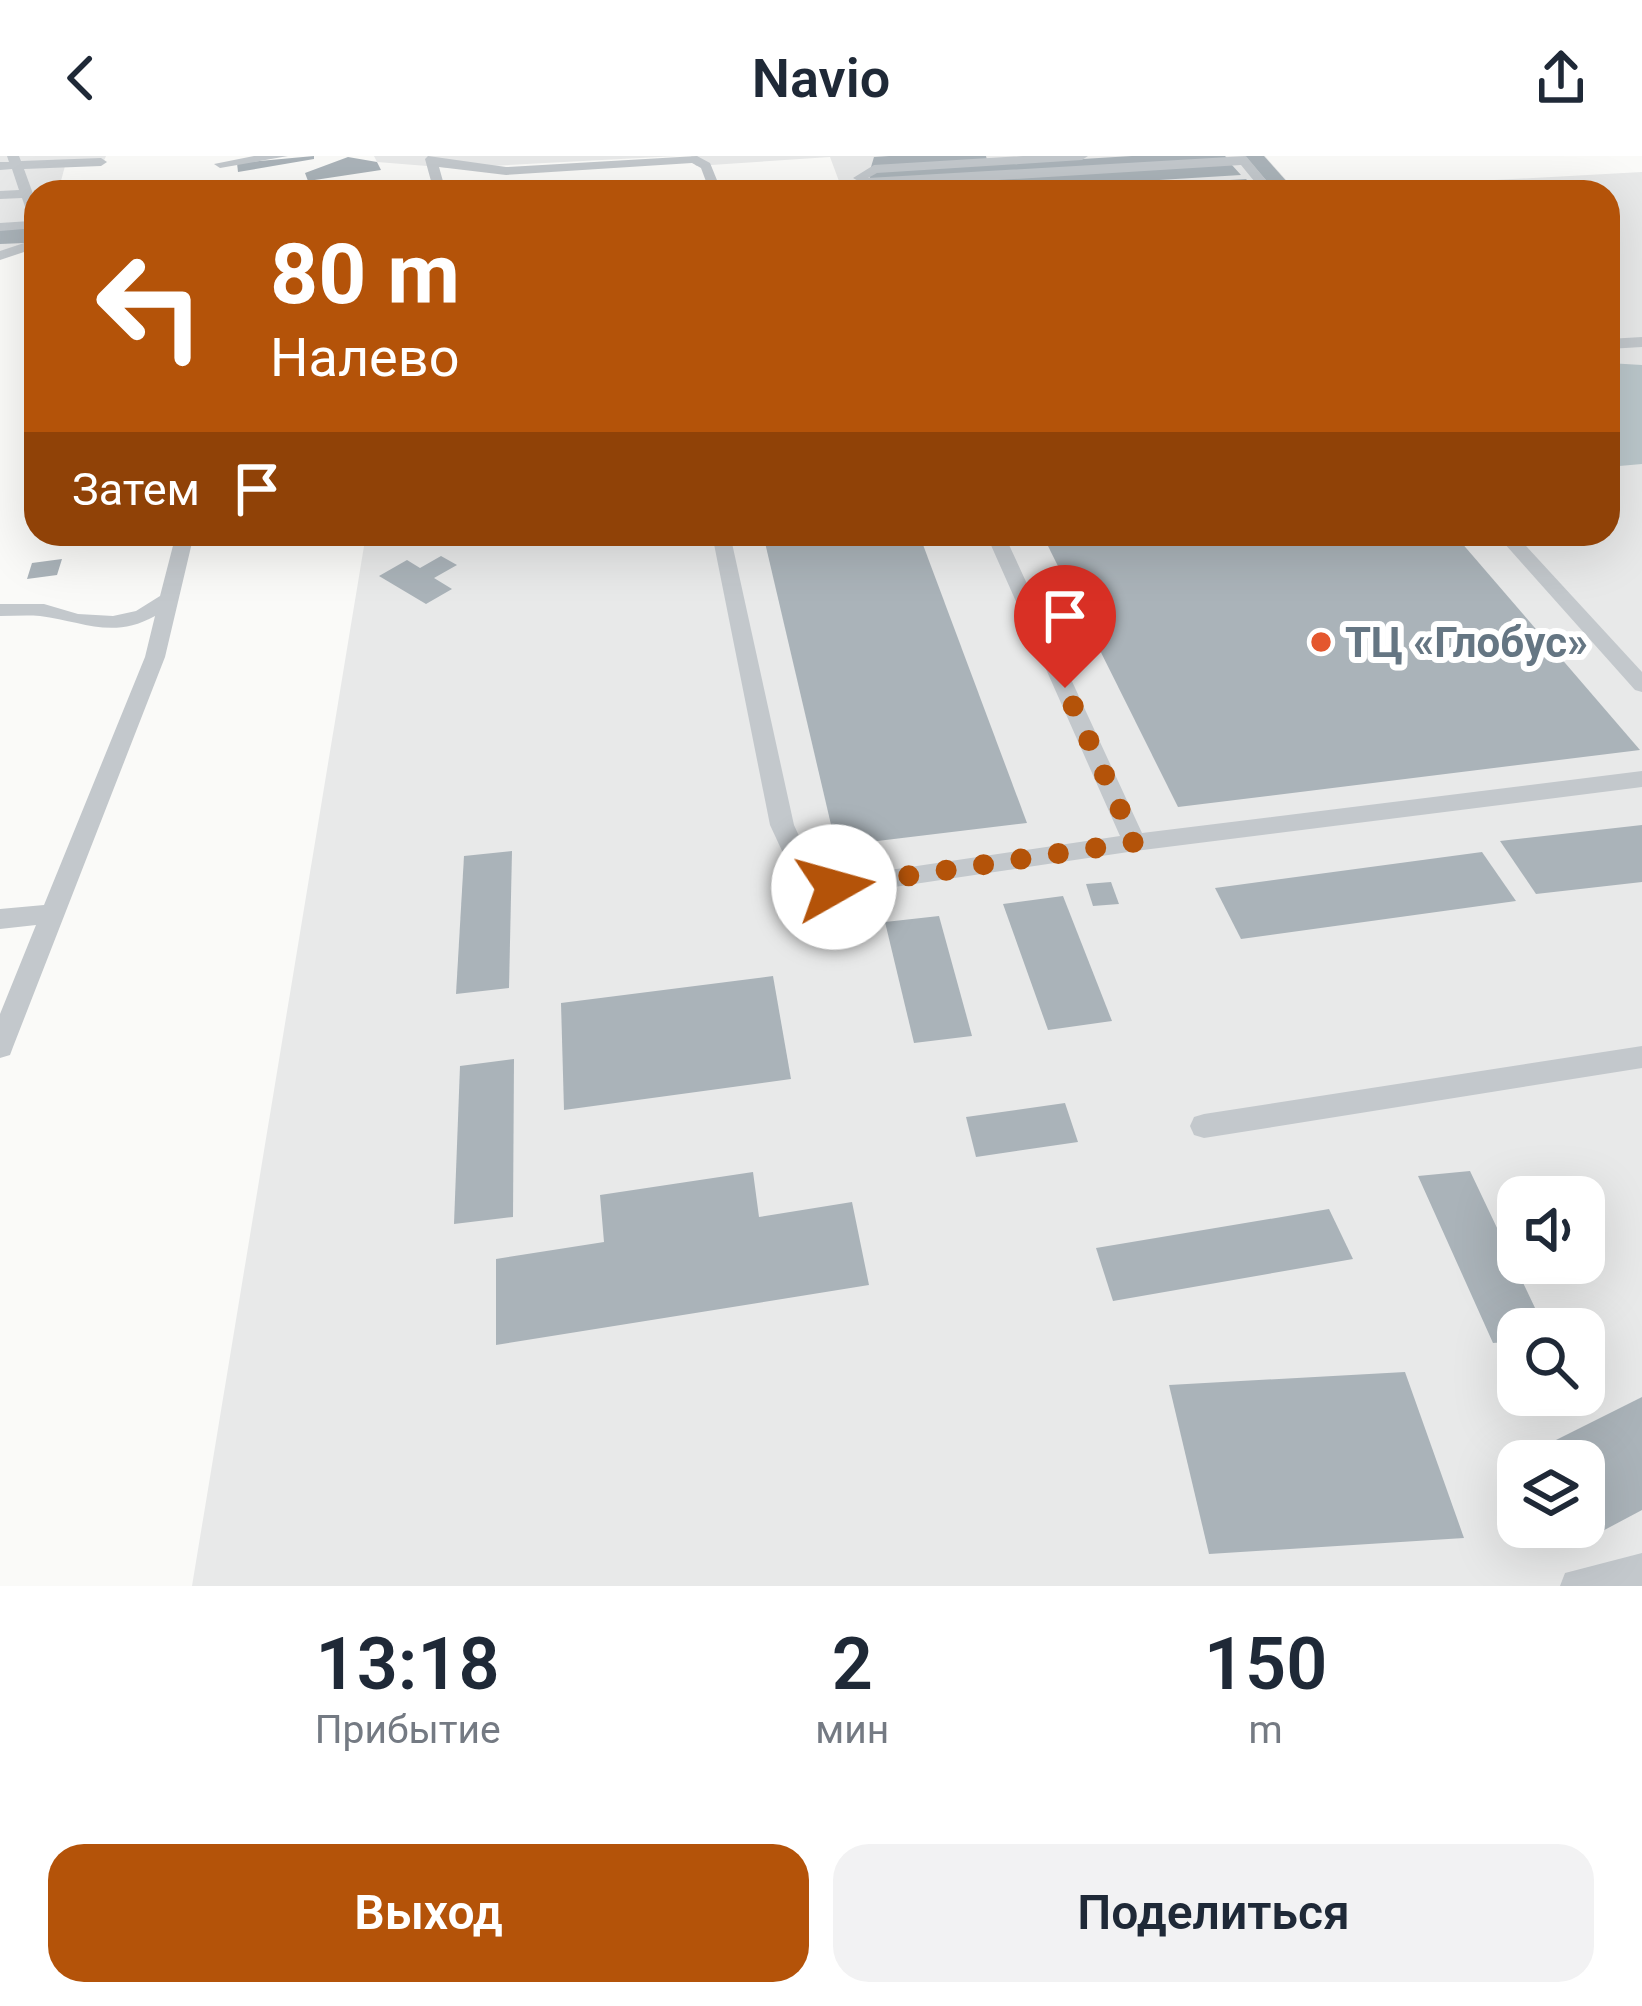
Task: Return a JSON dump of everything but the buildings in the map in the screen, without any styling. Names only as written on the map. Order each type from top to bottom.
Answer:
[{"type":"street","points":[[220,164],[282,156]]},
{"type":"street","points":[[432,159],[548,156]]},
{"type":"street","points":[[863,180],[859,178],[874,170],[1082,156]]},
{"type":"street","points":[[432,159],[506,171],[694,159],[706,166],[711,180]]},
{"type":"street","points":[[930,180],[1242,159],[1260,180]]},
{"type":"street","points":[[56,180],[101,162]]},
{"type":"street","points":[[0,166],[24,190]]},
{"type":"street","points":[[1193,180],[1256,176]]},
{"type":"street","points":[[0,227],[24,195]]},
{"type":"street","points":[[0,1047],[155,657],[182,546]]},
{"type":"street","points":[[724,546],[782,825],[805,875],[834,887],[1135,842],[1642,778]]},
{"type":"street","points":[[1000,546],[1135,842]]},
{"type":"street","points":[[1516,546],[1642,685]]},
{"type":"street","points":[[0,610],[44,610],[76,620],[113,622],[142,616],[166,600]]},
{"type":"street","points":[[0,919],[55,914]]},
{"type":"street","points":[[1204,1126],[1642,1058]]},
{"type":"street","points":[[1577,1586],[1642,1571]]},
{"type":"shaded area","points":[[0,156],[106,156],[103,163],[65,166],[61,180],[24,180],[24,252],[0,259]]},
{"type":"shaded area","points":[[374,156],[677,156],[452,168],[377,162]]},
{"type":"shaded area","points":[[691,156],[1265,156],[1286,180],[839,180],[830,157],[696,166]]},
{"type":"shaded area","points":[[1642,172],[1642,1586],[192,1586],[364,546],[1620,546],[1620,180],[1496,180]]},
{"type":"shaded area","points":[[1620,364],[1642,365],[1642,464],[1620,466]]},
{"type":"place","name":"ТЦ «Глобус»","points":[[1321,642]]},
{"type":"route","points":[[834,887],[1135,842],[1065,688]]}]
